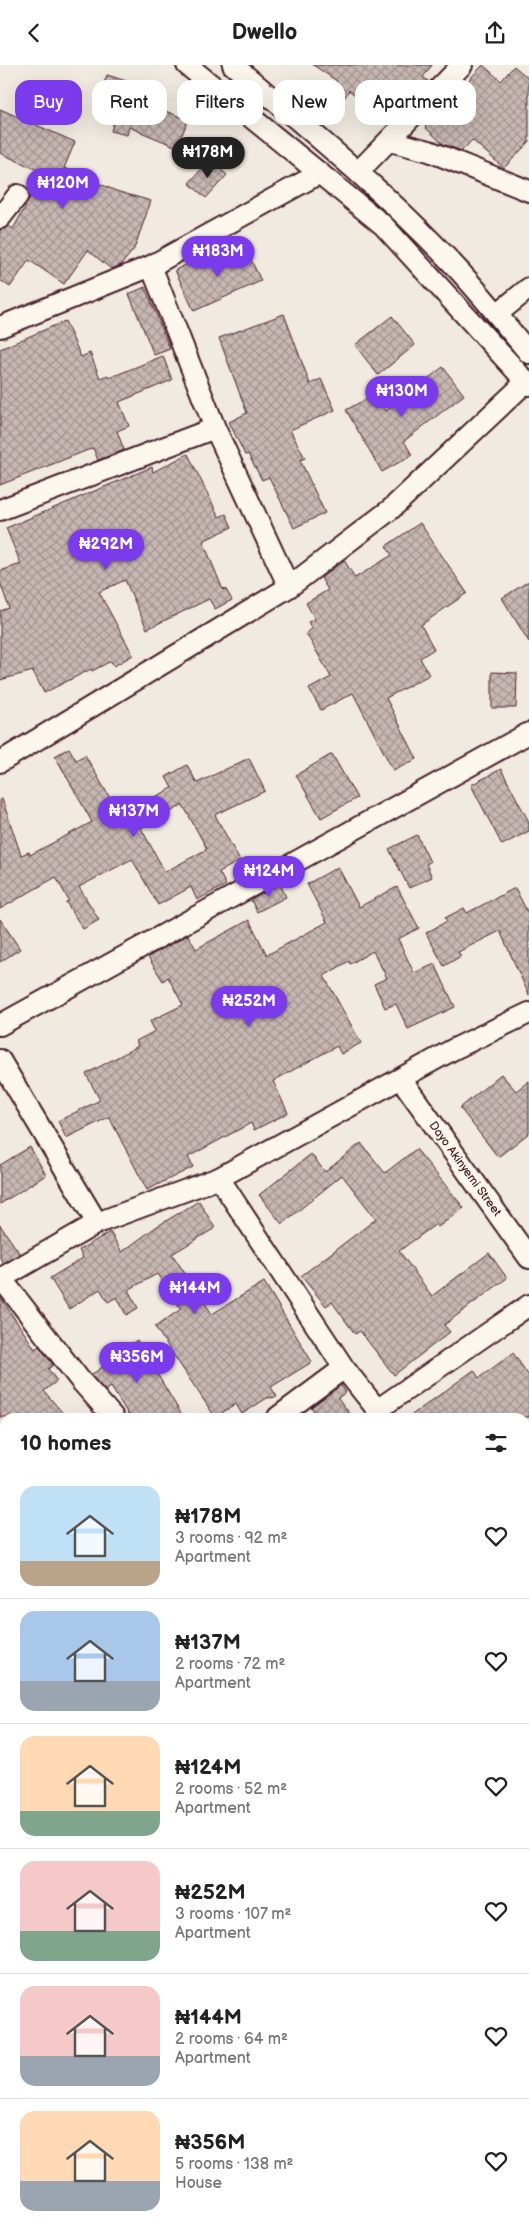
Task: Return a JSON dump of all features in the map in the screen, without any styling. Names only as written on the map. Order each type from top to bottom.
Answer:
[{"type":"street","points":[[0,762],[289,587],[391,509],[528,383],[383,225],[187,65]]},
{"type":"street","points":[[233,65],[358,172],[449,260],[529,353]]},
{"type":"street","points":[[358,172],[462,65]]},
{"type":"street","points":[[390,141],[429,151],[529,191]]},
{"type":"street","points":[[0,327],[151,266],[320,173]]},
{"type":"street","points":[[0,218],[18,195]]},
{"type":"street","points":[[151,266],[215,429],[289,587]]},
{"type":"street","points":[[497,315],[529,288]]},
{"type":"street","points":[[0,510],[215,429]]},
{"type":"street","points":[[0,1025],[529,733]]},
{"type":"street","points":[[109,1413],[80,1380],[0,1279],[97,1223],[173,1193],[220,1178],[476,1037],[529,1013]]},
{"type":"street","points":[[0,1059],[97,1223]]},
{"type":"street","name":"Dayo Akinyemi Street","points":[[401,1079],[529,1258]]},
{"type":"street","points":[[220,1178],[344,1368],[379,1413]]},
{"type":"street","points":[[381,1413],[529,1305]]},
{"type":"street","points":[[283,1413],[344,1368]]},
{"type":"building","points":[[313,65],[432,65],[423,77],[427,80],[355,80],[355,95],[349,90],[345,97],[345,80],[336,80]]},
{"type":"building","points":[[483,65],[501,81],[514,66],[529,79],[529,142],[504,168],[472,140],[462,151],[443,144],[425,127],[427,125],[476,125],[476,80],[469,80]]},
{"type":"building","points":[[107,75],[123,80],[105,80]]},
{"type":"building","points":[[0,109],[15,116],[15,125],[36,125],[75,142],[64,168],[116,191],[151,201],[134,249],[121,265],[111,269],[88,250],[64,284],[29,260],[10,287],[0,280],[0,230],[9,226],[13,229],[44,173],[0,153]]},
{"type":"building","points":[[167,112],[177,116],[177,125],[186,125],[177,147],[129,127],[127,135],[111,131],[113,125],[167,125]]},
{"type":"building","points":[[210,160],[227,175],[206,198],[189,183]]},
{"type":"building","points":[[245,247],[261,281],[194,311],[175,270],[196,260],[200,268]]},
{"type":"building","points":[[145,287],[170,349],[154,355],[129,294]]},
{"type":"building","points":[[284,314],[310,384],[321,379],[335,410],[290,430],[305,458],[300,460],[325,513],[294,528],[269,477],[262,480],[248,454],[245,455],[229,422],[247,413],[219,338]]},
{"type":"building","points":[[392,316],[415,345],[378,375],[355,345]]},
{"type":"building","points":[[65,321],[81,357],[90,353],[100,378],[108,375],[109,378],[163,356],[172,380],[119,402],[129,426],[117,431],[124,450],[98,460],[93,448],[0,485],[0,349]]},
{"type":"building","points":[[443,367],[464,395],[404,441],[412,455],[382,472],[346,410],[375,394],[386,411]]},
{"type":"building","points":[[188,454],[219,517],[226,514],[232,527],[203,541],[223,590],[225,588],[232,600],[215,609],[209,599],[147,629],[125,580],[99,592],[133,655],[114,666],[111,661],[92,671],[91,669],[44,693],[33,671],[0,680],[0,611],[9,608],[0,582],[0,571],[21,564],[6,528],[152,467],[153,472]]},
{"type":"building","points":[[420,523],[467,593],[421,625],[434,649],[420,658],[429,675],[386,698],[417,759],[393,770],[353,693],[321,710],[309,689],[331,677],[306,633],[312,629],[308,622],[315,619],[306,603],[328,590],[321,578],[344,560],[355,578],[392,555],[386,546]]},
{"type":"building","points":[[529,581],[529,642],[502,598]]},
{"type":"building","points":[[492,672],[517,673],[516,708],[492,708]]},
{"type":"building","points":[[69,748],[76,760],[85,755],[114,805],[123,800],[129,811],[172,788],[166,777],[187,765],[197,783],[249,758],[265,791],[215,815],[240,861],[219,872],[226,885],[197,900],[191,887],[158,905],[132,859],[79,887],[99,920],[83,929],[66,902],[69,901],[56,877],[0,909],[0,799],[2,799],[21,855],[29,852],[30,855],[92,822],[55,756]],"holes":[[[183,805],[207,849],[165,872],[141,828]]]},
{"type":"building","points":[[332,754],[357,798],[321,818],[296,775]]},
{"type":"building","points":[[501,769],[529,822],[529,831],[502,845],[471,785]]},
{"type":"building","points":[[417,835],[430,862],[426,864],[432,877],[409,888],[389,849]]},
{"type":"building","points":[[338,867],[359,907],[397,887],[419,928],[398,939],[414,973],[435,964],[455,1007],[408,1029],[396,1004],[385,1008],[374,984],[387,978],[373,951],[350,964],[349,961],[324,976],[361,1043],[341,1054],[337,1046],[273,1081],[288,1113],[254,1130],[251,1123],[188,1157],[193,1167],[147,1190],[109,1117],[66,1138],[58,1121],[100,1100],[86,1074],[138,1046],[136,1041],[155,1031],[150,1021],[183,1005],[168,977],[163,981],[148,957],[188,935],[196,949],[249,920],[267,955],[327,922],[307,884]]},
{"type":"building","points":[[280,884],[286,897],[257,912],[251,900]]},
{"type":"building","points":[[515,888],[529,915],[529,995],[500,931],[458,952],[461,956],[444,966],[426,933],[447,921],[445,918],[464,908],[467,913]]},
{"type":"building","points":[[0,919],[20,949],[0,962]]},
{"type":"building","points":[[501,1074],[516,1091],[529,1081],[529,1133],[498,1157],[460,1108]]},
{"type":"building","points":[[361,1143],[385,1173],[416,1149],[464,1208],[438,1227],[436,1224],[399,1251],[432,1296],[489,1253],[507,1278],[444,1325],[450,1332],[394,1375],[360,1331],[355,1334],[332,1302],[326,1306],[301,1276],[376,1219],[342,1175],[282,1224],[259,1195],[311,1154],[325,1172]]},
{"type":"building","points":[[30,1147],[46,1175],[0,1204],[0,1165]]},
{"type":"building","points":[[199,1201],[215,1228],[172,1254],[212,1314],[264,1282],[312,1362],[271,1387],[277,1397],[267,1398],[244,1413],[241,1413],[236,1404],[221,1413],[212,1413],[155,1327],[181,1309],[157,1274],[128,1290],[138,1308],[126,1315],[117,1297],[108,1302],[100,1289],[69,1309],[50,1278],[83,1258],[79,1250],[110,1232],[122,1252],[156,1227]]},
{"type":"building","points":[[0,1225],[20,1254],[3,1263],[0,1258]]},
{"type":"building","points":[[0,1297],[35,1349],[39,1346],[53,1365],[48,1369],[57,1381],[44,1391],[63,1413],[0,1413]]},
{"type":"building","points":[[137,1340],[181,1413],[127,1413],[111,1387],[105,1391],[91,1375],[111,1361],[109,1359]]},
{"type":"building","points":[[513,1353],[529,1376],[529,1413],[415,1413],[474,1370],[479,1378]]},
{"type":"building","points":[[341,1385],[346,1392],[338,1398],[349,1413],[316,1413],[311,1407]]}]
